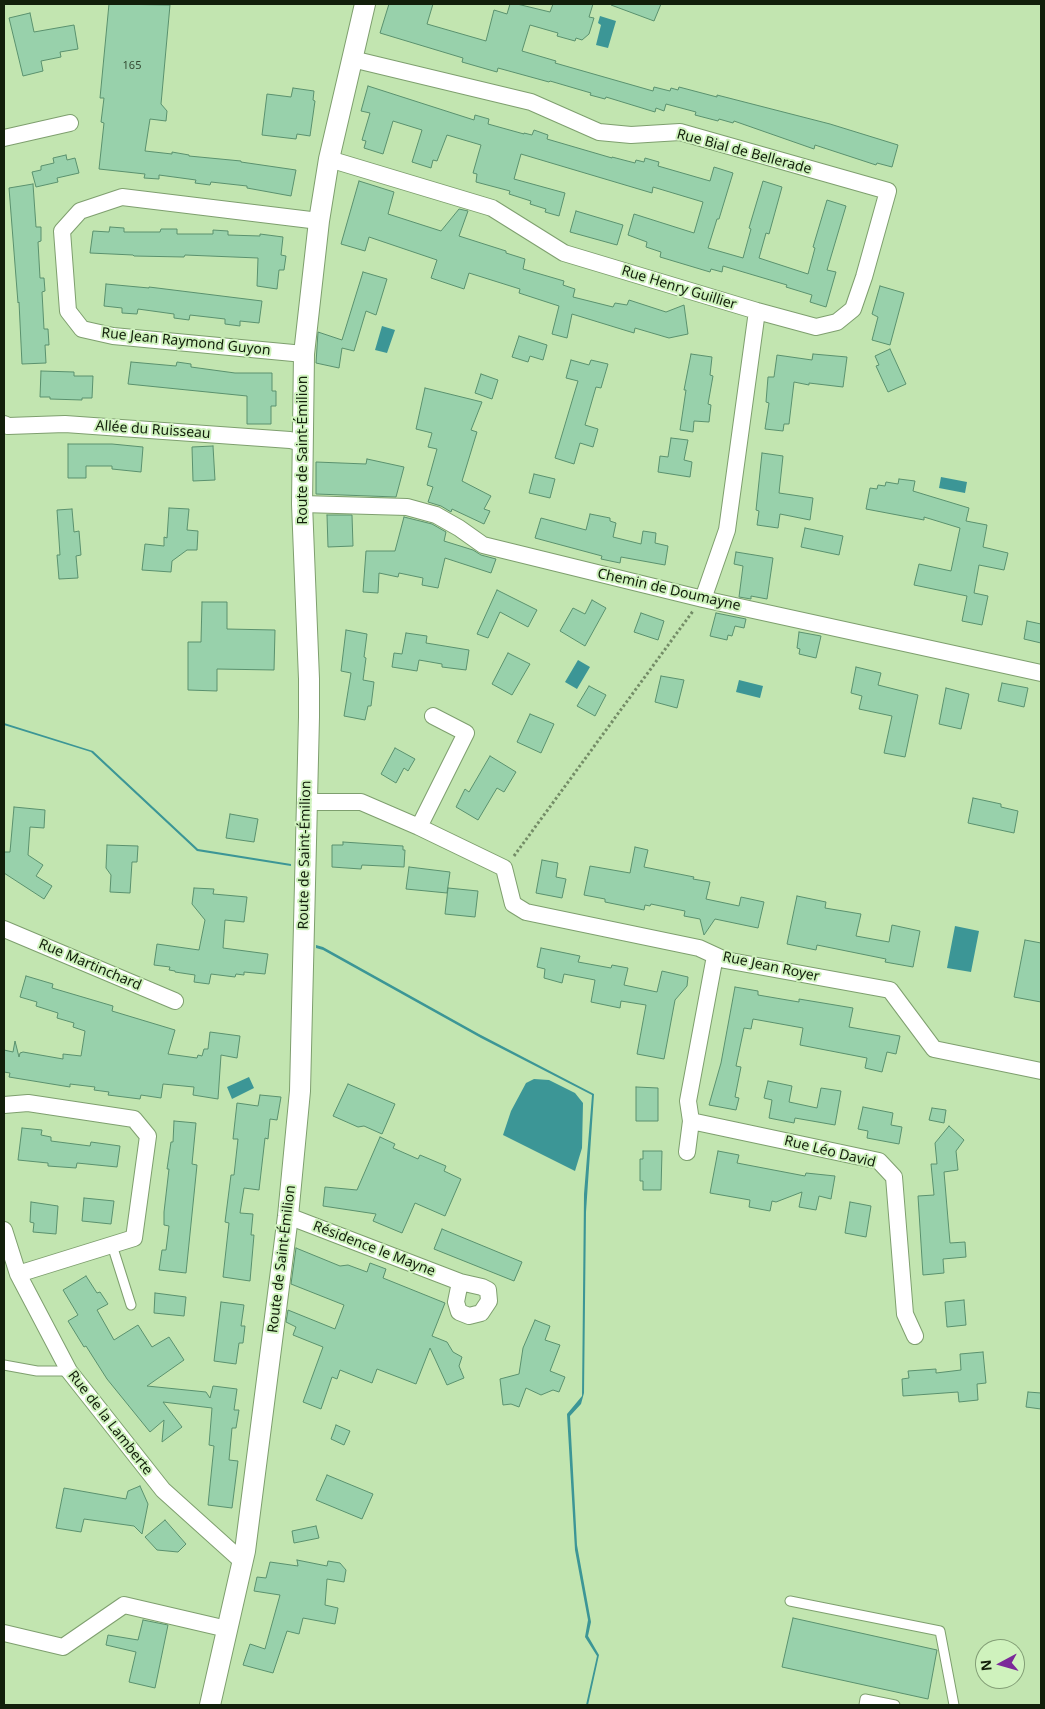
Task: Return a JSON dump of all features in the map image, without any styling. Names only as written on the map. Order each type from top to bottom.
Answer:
[{"type":"street","name":"Route de Saint-Émilion","points":[[210,1705],[243,1562],[288,1216],[300,1091],[309,679],[302,504],[304,354],[319,221],[329,159],[365,4]]},
{"type":"street","name":"Rue Bial de Bellerade","points":[[352,59],[531,102],[599,132],[631,135],[680,132],[888,191],[853,309],[837,322],[816,326],[757,311]]},
{"type":"street","points":[[4,138],[70,123]]},
{"type":"street","name":"Rue Henry Guillier","points":[[329,159],[492,208],[564,253],[757,311]]},
{"type":"street","name":"Rue Jean Raymond Guyon","points":[[304,354],[113,336],[82,329],[68,311],[62,231],[80,211],[122,197],[319,221]]},
{"type":"street","points":[[703,599],[727,530],[757,311]]},
{"type":"street","name":"Allée du Ruisseau","points":[[4,424],[8,426],[65,424],[290,440],[303,443]]},
{"type":"street","name":"Chemin de Doumayne","points":[[302,504],[408,507],[436,515],[483,545],[703,599],[1041,673]]},
{"type":"street","points":[[419,827],[466,733],[433,716]]},
{"type":"street","points":[[306,802],[361,802],[419,827],[504,868]]},
{"type":"street","name":"Rue Jean Royer","points":[[504,868],[513,904],[526,912],[699,948],[725,960],[890,990],[934,1050],[1041,1071]]},
{"type":"street","name":"Rue Martinchard","points":[[4,929],[175,1001]]},
{"type":"street","points":[[687,1152],[692,1121],[688,1101],[715,956]]},
{"type":"street","points":[[4,1105],[28,1102],[134,1119],[148,1136],[134,1238],[18,1274]]},
{"type":"street","name":"Rue Léo David","points":[[692,1121],[879,1161],[894,1177],[905,1314],[916,1336]]},
{"type":"street","name":"Résidence le Mayne","points":[[288,1216],[460,1282]]},
{"type":"street","name":"Rue de la Lamberte","points":[[5,1238],[18,1274],[68,1371],[163,1490],[243,1562]]},
{"type":"street","points":[[4,1633],[63,1647],[124,1605],[227,1629]]},
{"type":"lane","points":[[112,1245],[131,1305]]},
{"type":"lane","points":[[4,1365],[37,1371],[68,1371]]},
{"type":"lane","points":[[790,1600],[940,1631],[954,1705]]},
{"type":"lane","points":[[864,1705],[866,1699],[895,1705]]},
{"type":"path","points":[[504,868],[703,599]]},
{"type":"water","points":[[600,16],[616,21],[608,48],[596,45],[601,25],[598,23]]},
{"type":"water","points":[[382,326],[395,330],[387,353],[375,350]]},
{"type":"water","points":[[941,477],[967,482],[965,493],[939,488]]},
{"type":"water","points":[[578,660],[590,667],[577,689],[565,682]]},
{"type":"water","points":[[739,680],[763,686],[760,698],[736,692]]},
{"type":"water","points":[[4,723],[93,751],[198,849],[291,864],[291,866],[197,851],[91,752],[4,725]]},
{"type":"water","points":[[955,926],[979,931],[971,972],[947,968]]},
{"type":"water","points":[[316,945],[323,947],[479,1034],[594,1094],[586,1212],[584,1393],[581,1404],[570,1416],[577,1545],[591,1622],[588,1636],[599,1655],[588,1705],[586,1705],[597,1656],[585,1637],[588,1620],[575,1550],[567,1414],[582,1396],[584,1194],[592,1095],[481,1038],[323,950],[316,948]]},
{"type":"water","points":[[249,1077],[254,1088],[232,1099],[227,1087]]},
{"type":"water","points":[[534,1079],[549,1080],[575,1093],[583,1103],[582,1148],[575,1171],[503,1135],[511,1111],[526,1083]]},
{"type":"building","points":[[109,4],[170,5],[161,104],[167,111],[166,121],[150,119],[145,151],[172,154],[172,152],[189,156],[241,161],[296,170],[291,196],[247,188],[247,186],[211,182],[210,185],[195,183],[196,180],[159,175],[159,179],[144,178],[145,174],[99,169],[104,123],[101,122],[104,98],[100,98]]},
{"type":"building","points":[[389,4],[433,4],[427,24],[486,41],[494,10],[507,14],[510,4],[550,12],[553,4],[593,4],[589,17],[594,18],[589,34],[582,40],[576,38],[575,41],[557,36],[558,33],[530,25],[522,51],[556,61],[555,63],[653,91],[654,87],[670,91],[671,88],[678,90],[679,87],[717,97],[717,95],[830,124],[898,145],[892,167],[877,163],[876,165],[815,145],[814,149],[734,121],[733,123],[719,119],[718,121],[695,115],[696,112],[666,104],[664,111],[656,108],[655,112],[606,97],[605,99],[590,95],[591,93],[550,81],[498,68],[497,72],[462,62],[463,58],[380,33]]},
{"type":"building","points":[[611,4],[661,4],[654,21]]},
{"type":"building","points":[[30,13],[34,32],[74,25],[78,49],[60,52],[61,57],[41,61],[43,71],[23,76],[9,18]]},
{"type":"building","points":[[368,86],[474,120],[475,115],[489,119],[488,124],[524,134],[532,135],[534,130],[548,135],[547,139],[612,158],[635,163],[636,160],[644,162],[645,158],[659,162],[658,166],[710,181],[714,167],[733,173],[708,248],[743,258],[751,229],[749,228],[763,181],[782,187],[769,234],[766,233],[759,258],[808,274],[815,248],[813,247],[827,200],[846,206],[827,270],[836,272],[826,307],[810,302],[812,295],[786,287],[787,285],[723,266],[722,272],[711,269],[710,272],[660,257],[661,252],[646,247],[647,242],[628,235],[634,214],[694,233],[703,202],[653,187],[652,193],[521,154],[514,179],[565,193],[559,216],[545,212],[546,209],[530,204],[531,201],[509,194],[510,191],[476,182],[477,174],[473,173],[481,145],[447,135],[437,161],[433,160],[431,168],[412,162],[422,130],[393,121],[383,154],[364,148],[366,141],[362,140],[370,113],[361,111]]},
{"type":"building","points":[[293,88],[314,91],[313,100],[315,101],[310,136],[297,134],[296,139],[262,135],[267,94],[291,97]]},
{"type":"building","points":[[66,155],[67,160],[75,158],[79,173],[57,178],[58,182],[36,187],[32,172],[41,170],[41,166],[54,163],[53,158]]},
{"type":"building","points":[[359,181],[394,192],[388,214],[441,231],[459,209],[468,211],[459,236],[525,259],[523,269],[564,281],[563,285],[575,289],[573,297],[613,307],[615,303],[627,305],[629,300],[666,312],[684,305],[688,334],[669,338],[635,328],[634,333],[572,314],[567,338],[552,334],[559,306],[519,293],[520,289],[469,273],[464,289],[431,278],[437,260],[369,237],[365,251],[341,244]]},
{"type":"building","points":[[33,184],[36,227],[41,227],[41,241],[38,242],[40,278],[44,278],[45,291],[42,292],[44,329],[48,329],[49,345],[45,345],[46,363],[22,364],[19,302],[9,188]]},
{"type":"building","points":[[576,211],[623,225],[617,245],[570,232]]},
{"type":"building","points":[[110,227],[124,228],[124,232],[160,232],[161,229],[177,229],[177,234],[213,234],[213,230],[228,231],[228,235],[260,236],[260,234],[283,237],[281,255],[286,256],[284,270],[279,270],[277,289],[257,286],[258,258],[185,255],[184,257],[134,256],[90,253],[93,231],[109,232]]},
{"type":"building","points":[[363,272],[387,279],[376,315],[366,311],[354,351],[342,348],[339,368],[316,363],[318,332],[342,340]]},
{"type":"building","points":[[106,284],[149,287],[262,301],[259,323],[240,321],[240,326],[225,324],[225,319],[190,315],[189,320],[174,318],[174,314],[138,309],[137,314],[122,313],[122,308],[104,306]]},
{"type":"building","points":[[880,286],[904,293],[890,345],[872,340],[878,317],[872,314]]},
{"type":"building","points":[[519,336],[547,345],[543,360],[530,356],[528,362],[512,357]]},
{"type":"building","points":[[890,349],[906,384],[888,392],[876,366],[879,365],[875,356]]},
{"type":"building","points":[[691,354],[712,357],[710,375],[713,376],[708,404],[711,405],[709,422],[694,421],[693,432],[680,430],[686,390],[684,390]]},
{"type":"building","points":[[813,354],[847,357],[843,387],[794,382],[789,424],[784,424],[783,431],[765,429],[769,403],[766,402],[768,377],[774,377],[777,355],[812,360]]},
{"type":"building","points":[[571,360],[589,365],[591,360],[608,364],[601,388],[596,387],[585,425],[598,429],[593,447],[580,443],[574,464],[555,458],[578,381],[566,378]]},
{"type":"building","points":[[131,362],[176,366],[177,362],[191,364],[191,367],[235,373],[272,373],[272,391],[276,391],[276,406],[271,406],[271,424],[247,424],[247,396],[128,384]]},
{"type":"building","points":[[41,371],[74,372],[74,376],[93,376],[92,398],[82,398],[82,400],[40,397]]},
{"type":"building","points":[[481,374],[498,380],[492,399],[475,393]]},
{"type":"building","points":[[425,388],[482,402],[471,430],[477,432],[462,481],[491,496],[484,509],[490,511],[484,524],[452,509],[451,512],[441,506],[428,502],[433,487],[427,485],[437,449],[428,447],[432,433],[416,429]]},
{"type":"building","points":[[671,438],[688,440],[684,460],[692,462],[690,477],[658,472],[660,456],[668,457]]},
{"type":"building","points":[[68,444],[112,444],[143,447],[141,472],[112,469],[112,466],[86,466],[86,478],[68,478]]},
{"type":"building","points":[[213,446],[215,480],[193,481],[192,447]]},
{"type":"building","points":[[762,453],[783,456],[779,493],[813,498],[810,520],[780,514],[778,528],[757,525],[759,511],[756,510]]},
{"type":"building","points":[[367,459],[404,467],[396,497],[316,494],[316,462],[366,464]]},
{"type":"building","points":[[534,474],[555,479],[550,498],[529,493]]},
{"type":"building","points":[[899,479],[915,481],[913,491],[969,508],[966,521],[987,525],[983,547],[1008,553],[1004,570],[979,565],[974,593],[988,596],[982,625],[962,621],[967,596],[914,585],[919,564],[951,571],[960,528],[924,517],[924,520],[866,509],[870,488],[877,489],[878,485],[885,486],[886,482],[898,484]]},
{"type":"building","points":[[169,508],[189,509],[187,530],[198,531],[197,550],[187,550],[172,561],[171,572],[142,570],[145,544],[164,546],[164,537],[167,538]]},
{"type":"building","points":[[72,509],[74,532],[79,531],[81,555],[76,556],[78,578],[59,579],[57,555],[60,555],[57,510]]},
{"type":"building","points":[[590,514],[610,518],[610,521],[616,523],[613,537],[641,544],[643,531],[656,533],[655,543],[668,546],[665,565],[621,557],[620,563],[601,559],[602,556],[535,538],[541,518],[586,530]]},
{"type":"building","points":[[327,515],[352,515],[353,546],[328,547]]},
{"type":"building","points":[[404,517],[432,524],[446,532],[444,541],[496,559],[491,573],[445,558],[438,588],[422,585],[423,578],[399,573],[398,577],[379,573],[378,593],[363,592],[366,551],[395,551]]},
{"type":"building","points":[[805,528],[843,536],[839,555],[801,547]]},
{"type":"building","points":[[736,552],[773,558],[767,599],[751,596],[751,599],[739,597],[743,566],[734,564]]},
{"type":"building","points":[[497,590],[537,610],[528,627],[500,612],[488,638],[477,634]]},
{"type":"building","points":[[592,600],[606,608],[585,646],[560,631],[573,608],[585,614]]},
{"type":"building","points":[[202,602],[227,602],[227,629],[275,630],[274,670],[217,669],[217,691],[188,690],[188,642],[201,642]]},
{"type":"building","points":[[641,613],[664,621],[658,640],[634,632]]},
{"type":"building","points":[[716,613],[746,619],[744,628],[735,626],[732,636],[728,635],[727,640],[710,636]]},
{"type":"building","points":[[1027,621],[1041,624],[1041,643],[1024,639]]},
{"type":"building","points":[[346,630],[367,634],[363,680],[374,682],[371,706],[368,706],[365,720],[344,716],[351,673],[341,671]]},
{"type":"building","points":[[799,632],[821,636],[816,658],[799,654],[800,649],[797,648]]},
{"type":"building","points":[[406,633],[427,636],[426,643],[469,650],[466,670],[442,667],[442,664],[419,660],[417,671],[392,667],[394,653],[402,654]]},
{"type":"building","points":[[508,653],[530,664],[512,695],[492,684]]},
{"type":"building","points":[[856,667],[881,673],[878,685],[918,695],[905,757],[884,753],[892,716],[859,709],[862,696],[851,693]]},
{"type":"building","points":[[661,676],[684,680],[677,708],[655,702]]},
{"type":"building","points":[[1002,683],[1028,688],[1024,707],[998,701]]},
{"type":"building","points":[[589,686],[606,695],[595,716],[577,706]]},
{"type":"building","points":[[946,688],[969,694],[961,729],[939,724]]},
{"type":"building","points":[[530,714],[554,724],[541,753],[517,742]]},
{"type":"building","points":[[395,748],[415,759],[408,771],[404,768],[396,783],[381,774]]},
{"type":"building","points":[[490,756],[516,772],[504,792],[497,788],[478,820],[456,807],[465,789],[469,792]]},
{"type":"building","points":[[973,798],[1001,804],[1001,807],[1018,811],[1014,833],[968,823]]},
{"type":"building","points":[[14,807],[45,810],[44,828],[30,827],[28,855],[43,865],[36,876],[52,886],[44,899],[4,873],[4,852],[10,852]]},
{"type":"building","points":[[230,814],[258,819],[254,842],[226,838]]},
{"type":"building","points":[[343,842],[403,846],[403,850],[405,850],[404,867],[362,865],[361,869],[332,867],[332,845],[343,845]]},
{"type":"building","points":[[107,845],[138,846],[137,862],[132,862],[130,893],[110,892],[111,875],[106,868]]},
{"type":"building","points":[[635,847],[648,850],[644,867],[710,882],[706,899],[739,906],[741,897],[764,902],[758,928],[715,919],[704,935],[700,919],[684,916],[685,911],[651,904],[650,906],[645,905],[644,910],[605,902],[605,899],[584,895],[590,866],[630,873]]},
{"type":"building","points":[[542,860],[558,863],[556,877],[566,879],[562,898],[536,893]]},
{"type":"building","points":[[409,867],[450,872],[447,893],[406,889]]},
{"type":"building","points":[[194,888],[214,889],[213,894],[247,897],[244,922],[225,920],[223,948],[268,954],[265,974],[244,972],[244,975],[236,974],[235,977],[211,974],[209,984],[194,982],[195,975],[175,972],[169,970],[170,967],[154,965],[157,944],[199,950],[205,920],[192,904]]},
{"type":"building","points":[[448,888],[478,891],[475,917],[445,914]]},
{"type":"building","points":[[797,896],[826,902],[825,908],[861,914],[856,936],[889,942],[892,925],[920,931],[913,967],[885,962],[886,959],[817,945],[816,950],[787,944]]},
{"type":"building","points":[[1025,940],[1041,943],[1041,1002],[1014,997]]},
{"type":"building","points":[[541,948],[580,956],[578,962],[611,968],[612,965],[628,968],[624,985],[657,992],[662,971],[688,977],[687,986],[675,1000],[664,1059],[637,1054],[646,1005],[621,1001],[620,1008],[591,1002],[595,980],[564,974],[562,983],[544,978],[545,969],[537,967]]},
{"type":"building","points":[[26,976],[53,984],[52,988],[113,1006],[112,1011],[175,1030],[168,1054],[197,1058],[198,1055],[202,1056],[204,1049],[208,1049],[210,1032],[240,1036],[237,1058],[221,1055],[218,1099],[193,1095],[194,1087],[163,1084],[161,1098],[141,1095],[140,1099],[108,1095],[109,1092],[94,1090],[95,1087],[70,1084],[70,1087],[9,1077],[10,1073],[4,1072],[4,1050],[13,1052],[15,1041],[19,1057],[20,1053],[23,1052],[63,1059],[63,1054],[81,1056],[85,1031],[73,1027],[74,1023],[57,1018],[58,1013],[36,1006],[37,1002],[20,997]]},
{"type":"building","points":[[735,987],[758,991],[758,995],[799,1002],[799,999],[853,1008],[849,1027],[900,1036],[896,1054],[887,1052],[882,1072],[865,1068],[867,1058],[800,1045],[803,1028],[753,1019],[751,1029],[744,1028],[736,1066],[741,1067],[735,1097],[739,1098],[736,1110],[709,1105],[721,1063]]},
{"type":"building","points":[[768,1081],[792,1086],[789,1102],[817,1108],[821,1088],[841,1091],[835,1125],[795,1118],[794,1123],[769,1118],[772,1100],[764,1098]]},
{"type":"building","points":[[348,1084],[395,1104],[382,1134],[364,1126],[358,1127],[333,1116]]},
{"type":"building","points":[[636,1087],[658,1088],[658,1121],[636,1121]]},
{"type":"building","points":[[260,1095],[281,1097],[277,1120],[270,1119],[268,1139],[265,1138],[259,1190],[244,1188],[240,1213],[253,1214],[251,1235],[254,1235],[250,1281],[223,1277],[229,1223],[225,1222],[231,1175],[234,1175],[238,1139],[233,1139],[237,1103],[258,1106]]},
{"type":"building","points":[[863,1107],[893,1113],[891,1125],[902,1127],[899,1144],[867,1138],[868,1131],[858,1129]]},
{"type":"building","points":[[932,1108],[946,1110],[944,1123],[929,1120]]},
{"type":"building","points":[[174,1121],[196,1123],[192,1164],[197,1165],[186,1273],[159,1270],[162,1250],[166,1250],[169,1226],[164,1225],[164,1212],[169,1169],[167,1169],[171,1142],[173,1142]]},
{"type":"building","points":[[949,1126],[964,1140],[956,1151],[958,1170],[944,1172],[950,1243],[965,1242],[966,1257],[943,1259],[944,1273],[923,1275],[918,1196],[934,1195],[931,1164],[937,1164],[935,1143]]},
{"type":"building","points":[[22,1128],[42,1130],[41,1135],[51,1137],[51,1141],[90,1146],[91,1142],[120,1146],[117,1167],[77,1163],[76,1168],[48,1166],[48,1163],[18,1160]]},
{"type":"building","points":[[380,1137],[395,1144],[393,1148],[418,1159],[420,1155],[446,1166],[444,1171],[461,1179],[445,1216],[415,1203],[402,1233],[373,1221],[376,1214],[323,1206],[325,1187],[357,1190]]},
{"type":"building","points":[[643,1151],[662,1151],[661,1190],[643,1190],[643,1181],[640,1181],[640,1159],[643,1159]]},
{"type":"building","points":[[718,1151],[739,1155],[737,1163],[805,1176],[806,1173],[835,1176],[831,1199],[819,1196],[816,1210],[799,1207],[802,1192],[776,1202],[772,1201],[770,1211],[749,1207],[750,1200],[710,1193]]},
{"type":"building","points":[[84,1198],[114,1201],[111,1224],[82,1221]]},
{"type":"building","points":[[31,1202],[58,1206],[56,1234],[33,1232],[34,1223],[30,1222]]},
{"type":"building","points":[[850,1202],[871,1206],[866,1237],[845,1233]]},
{"type":"building","points":[[442,1229],[522,1262],[514,1281],[434,1249]]},
{"type":"building","points":[[296,1248],[340,1266],[348,1265],[367,1272],[370,1263],[386,1269],[383,1278],[445,1303],[432,1336],[447,1342],[453,1352],[462,1357],[459,1366],[464,1378],[447,1385],[430,1348],[416,1384],[377,1369],[372,1383],[340,1370],[337,1379],[332,1377],[321,1409],[303,1402],[323,1347],[293,1335],[296,1327],[286,1322],[288,1310],[335,1329],[344,1305],[291,1284]]},
{"type":"building","points":[[86,1276],[97,1293],[100,1292],[108,1304],[97,1310],[114,1340],[138,1325],[152,1347],[169,1337],[184,1360],[147,1386],[206,1392],[210,1398],[213,1386],[237,1389],[234,1410],[239,1410],[236,1428],[232,1428],[229,1460],[238,1461],[232,1508],[208,1505],[214,1446],[209,1445],[212,1408],[163,1402],[182,1427],[162,1442],[164,1420],[150,1432],[107,1379],[86,1346],[84,1347],[68,1321],[78,1315],[63,1290]]},
{"type":"building","points":[[155,1293],[186,1297],[184,1316],[154,1313]]},
{"type":"building","points":[[964,1300],[966,1325],[947,1327],[945,1302]]},
{"type":"building","points":[[221,1302],[244,1305],[241,1326],[245,1326],[243,1343],[239,1343],[236,1364],[214,1361]]},
{"type":"building","points":[[535,1320],[550,1326],[545,1340],[560,1345],[550,1371],[565,1377],[559,1392],[553,1390],[541,1395],[526,1388],[519,1407],[511,1404],[503,1405],[500,1379],[519,1374],[523,1348]]},
{"type":"building","points":[[983,1352],[986,1383],[977,1384],[978,1400],[959,1402],[958,1392],[903,1396],[902,1379],[909,1378],[908,1371],[936,1369],[936,1373],[961,1370],[960,1354]]},
{"type":"building","points":[[1028,1392],[1041,1393],[1041,1409],[1026,1407]]},
{"type":"building","points":[[336,1425],[350,1431],[344,1445],[331,1439]]},
{"type":"building","points":[[327,1475],[373,1494],[362,1519],[316,1500]]},
{"type":"building","points":[[140,1486],[148,1504],[142,1534],[134,1526],[84,1519],[81,1532],[56,1528],[64,1488],[126,1499],[128,1491]]},
{"type":"building","points":[[165,1520],[186,1544],[178,1552],[157,1550],[145,1537]]},
{"type":"building","points":[[316,1526],[319,1538],[294,1543],[292,1531]]},
{"type":"building","points":[[297,1560],[327,1566],[328,1561],[340,1563],[346,1570],[344,1582],[327,1579],[325,1605],[338,1608],[335,1624],[303,1618],[299,1634],[287,1631],[273,1673],[243,1665],[250,1644],[265,1649],[280,1595],[254,1591],[257,1577],[266,1578],[270,1562],[298,1566]]},
{"type":"building","points":[[793,1618],[937,1650],[928,1699],[782,1667]]},
{"type":"building","points":[[143,1620],[168,1625],[155,1688],[129,1682],[136,1652],[106,1645],[108,1635],[138,1640]]}]
